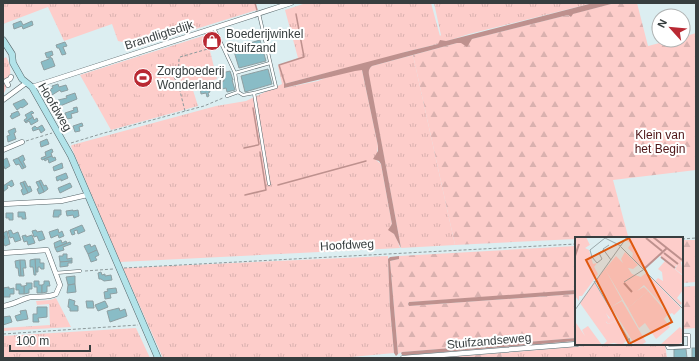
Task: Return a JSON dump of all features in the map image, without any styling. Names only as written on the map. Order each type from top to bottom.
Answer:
[{"type":"street","name":"Brandligtsdijk","points":[[32,87],[291,3]]},
{"type":"street","name":"Hoofdweg","points":[[3,40],[12,54],[14,66],[22,79],[32,87],[36,97],[65,145],[158,358]]},
{"type":"street","points":[[3,100],[26,83]]},
{"type":"street","points":[[3,150],[22,142]]},
{"type":"street","points":[[3,204],[57,201],[87,194]]},
{"type":"street","points":[[3,253],[47,250],[60,285],[56,294],[49,297],[29,297],[3,306]]},
{"type":"street","name":"Stuifzandseweg","points":[[403,358],[575,344]]},
{"type":"lane","points":[[214,28],[234,73],[238,92],[243,95],[276,87],[258,14]]},
{"type":"lane","points":[[234,73],[270,63]]},
{"type":"lane","points":[[227,96],[238,92]]},
{"type":"lane","points":[[254,93],[269,184]]},
{"type":"lane","points":[[55,273],[80,271]]},
{"type":"lane","points":[[666,345],[668,348],[689,347],[689,334],[683,335]]},
{"type":"path","points":[[185,111],[178,83],[178,60],[180,57],[222,45]]},
{"type":"path","points":[[165,66],[178,83]]},
{"type":"path","name":"Hoofdweg","points":[[65,145],[104,132],[214,103],[227,96]]},
{"type":"path","points":[[22,142],[54,132]]},
{"type":"path","points":[[683,239],[696,238]]},
{"type":"path","name":"Hoofdweg","points":[[119,268],[575,244]]},
{"type":"path","points":[[80,271],[119,268]]},
{"type":"path","points":[[3,334],[140,325]]},
{"type":"green space","points":[[3,3],[255,3],[257,10],[141,46],[118,41],[112,24],[64,41],[48,7],[3,24]]},
{"type":"green space","points":[[306,3],[431,3],[440,36],[434,3],[593,3],[469,34],[438,44],[405,52],[362,70],[378,146],[376,160],[381,164],[392,224],[390,227],[400,248],[120,262],[71,146],[216,106],[246,101],[282,84],[278,66],[298,58],[285,10]],"holes":[[[354,66],[318,81],[284,88],[284,84]]]},
{"type":"green space","name":"Klein van het Begin","points":[[615,3],[637,3],[648,46],[651,45],[651,48],[691,48],[691,35],[696,33],[696,170],[613,180],[628,236],[575,237],[575,239],[455,245],[413,55],[457,43],[469,42],[472,39],[568,15],[571,17],[572,14]]},
{"type":"green space","points":[[206,35],[217,79],[192,87],[198,106],[111,130],[80,75]]},
{"type":"green space","points":[[204,54],[208,69],[184,74],[182,59]]},
{"type":"green space","points":[[413,55],[455,245],[401,248],[368,72],[372,66]]},
{"type":"green space","points":[[6,57],[9,64],[10,77],[5,79],[4,83],[7,86],[4,93],[3,59]]},
{"type":"green space","name":"Zorgboederij Wonderland","points":[[150,61],[158,90],[137,96],[128,66]]},
{"type":"green space","points":[[683,240],[696,240],[696,282],[683,283]]},
{"type":"green space","points":[[575,246],[575,290],[409,302],[408,304],[409,306],[575,294],[575,338],[402,352],[398,354],[390,261],[399,259],[399,256]]},
{"type":"green space","points":[[388,256],[390,308],[394,353],[341,358],[163,358],[123,268]]},
{"type":"green space","points":[[696,286],[696,328],[683,329],[683,287]]},
{"type":"green space","points":[[56,298],[71,327],[3,331],[3,328],[50,325],[49,304],[37,305],[36,301]]},
{"type":"green space","points":[[136,328],[150,358],[3,358],[3,336]]},
{"type":"green space","points":[[596,345],[665,345],[667,358],[502,358],[501,353]]},
{"type":"green space","points":[[501,353],[502,358],[436,358]]},
{"type":"shaded area","points":[[593,3],[615,3],[573,14],[571,17],[568,15],[472,39],[467,47],[461,43],[457,43],[372,66],[370,68],[369,76],[401,248],[394,234],[388,230],[392,224],[381,164],[379,161],[373,159],[378,151],[378,146],[362,70],[284,88],[284,84],[438,44],[440,40],[446,41]]},
{"type":"shaded area","points":[[399,256],[399,259],[390,261],[398,354],[396,356],[394,353],[390,308],[388,259],[390,257]]},
{"type":"shaded area","points":[[575,290],[575,294],[409,306],[409,302]]},
{"type":"shaded area","points":[[575,338],[575,341],[407,355],[402,355],[402,352]]},
{"type":"building","points":[[21,21],[23,25],[32,21],[33,25],[23,29],[22,26],[14,29],[13,24]]},
{"type":"building","points":[[260,40],[266,61],[239,68],[233,48]]},
{"type":"building","points":[[65,42],[67,46],[63,47],[66,54],[62,55],[56,45]]},
{"type":"building","points":[[52,51],[53,55],[50,56],[55,66],[44,70],[41,62],[49,59],[45,53]]},
{"type":"building","points":[[268,69],[272,84],[245,92],[241,76]]},
{"type":"building","name":"Zorgboederij Wonderland","points":[[230,71],[235,90],[227,92],[226,88],[218,90],[216,83],[224,81],[222,73]]},
{"type":"building","points":[[58,84],[59,87],[66,85],[68,90],[61,92],[60,90],[52,95],[50,89],[53,88],[52,86]]},
{"type":"building","points":[[208,85],[210,92],[208,93],[209,96],[207,97],[206,93],[201,94],[200,87]]},
{"type":"building","points":[[75,93],[77,99],[60,106],[58,100],[67,98],[66,96]]},
{"type":"building","points":[[24,99],[28,104],[17,110],[13,104]]},
{"type":"building","points":[[77,107],[78,112],[71,114],[72,118],[67,119],[65,113],[74,110],[73,108]]},
{"type":"building","points":[[18,111],[20,115],[12,119],[10,116],[12,115],[11,114]]},
{"type":"building","points":[[32,111],[34,113],[31,114],[33,117],[25,122],[24,120],[27,118],[25,115]]},
{"type":"building","points":[[33,117],[34,120],[37,118],[38,121],[31,125],[29,121],[26,123],[25,122]]},
{"type":"building","points":[[82,123],[83,126],[79,127],[80,131],[75,132],[73,126]]},
{"type":"building","points":[[42,125],[45,130],[41,133],[39,129],[33,131],[32,128],[35,126],[37,128]]},
{"type":"building","points":[[15,128],[16,132],[14,133],[16,139],[8,142],[7,136],[10,135],[8,131]]},
{"type":"building","points":[[47,139],[49,144],[41,147],[40,142]]},
{"type":"building","points":[[52,149],[52,156],[42,160],[41,158],[46,156],[45,152]]},
{"type":"building","points":[[23,155],[25,160],[23,161],[26,167],[24,168],[18,158]]},
{"type":"building","points":[[52,156],[53,158],[55,157],[56,160],[49,163],[48,159],[45,161],[44,159]]},
{"type":"building","points":[[7,158],[10,166],[5,169],[4,166],[3,167],[3,160]]},
{"type":"building","points":[[18,158],[24,168],[22,169],[19,164],[16,165],[13,160]]},
{"type":"building","points":[[62,163],[63,168],[54,171],[53,167]]},
{"type":"building","points":[[66,173],[68,178],[57,181],[56,177]]},
{"type":"building","points":[[12,180],[14,185],[11,187],[9,185],[7,186],[8,188],[3,192],[3,186]]},
{"type":"building","points":[[41,180],[44,186],[46,185],[48,189],[44,192],[39,181]]},
{"type":"building","points":[[25,181],[28,187],[30,186],[32,191],[28,193],[23,182]]},
{"type":"building","points":[[39,181],[44,192],[39,194],[37,189],[39,188],[36,182]]},
{"type":"building","points":[[23,182],[28,193],[23,195],[21,190],[23,189],[20,183]]},
{"type":"building","points":[[70,183],[72,187],[60,193],[58,188]]},
{"type":"building","points":[[54,210],[61,210],[61,215],[59,215],[59,217],[53,217]]},
{"type":"building","points":[[78,210],[79,216],[74,218],[73,215],[67,216],[66,211]]},
{"type":"building","points":[[18,212],[25,212],[26,219],[18,217]]},
{"type":"building","points":[[6,213],[13,213],[13,220],[6,218]]},
{"type":"building","points":[[82,225],[85,231],[78,234],[77,230],[74,231],[75,234],[72,235],[70,230]]},
{"type":"building","points":[[58,229],[59,233],[62,231],[64,236],[59,238],[58,235],[51,238],[49,232]]},
{"type":"building","points":[[11,230],[13,234],[18,232],[21,240],[15,242],[13,237],[10,238],[8,231]]},
{"type":"building","points":[[36,230],[37,232],[42,231],[45,239],[39,241],[37,236],[34,237],[32,231]]},
{"type":"building","points":[[7,231],[10,244],[5,246],[3,242],[3,238],[5,238],[3,233]]},
{"type":"building","points":[[26,235],[26,237],[32,235],[35,243],[28,245],[27,241],[24,242],[22,236]]},
{"type":"building","points":[[61,240],[62,243],[66,241],[67,243],[55,248],[54,243]]},
{"type":"building","points":[[70,242],[71,244],[63,247],[64,250],[57,252],[55,248]]},
{"type":"building","points":[[90,244],[91,247],[95,245],[97,250],[88,254],[84,246]]},
{"type":"building","points":[[97,250],[99,255],[95,257],[97,260],[91,262],[88,254]]},
{"type":"building","points":[[63,254],[67,254],[67,259],[72,258],[72,261],[60,262],[59,256],[63,256]]},
{"type":"building","points":[[35,259],[40,259],[40,263],[44,263],[44,269],[38,267],[38,272],[36,272]]},
{"type":"building","points":[[35,259],[36,275],[34,275],[33,267],[30,267],[30,260]]},
{"type":"building","points":[[20,260],[21,276],[19,276],[15,261]]},
{"type":"building","points":[[20,260],[25,260],[26,268],[23,268],[24,276],[21,276]]},
{"type":"building","points":[[72,261],[72,263],[68,263],[68,266],[60,267],[60,262]]},
{"type":"building","points":[[101,272],[102,275],[105,274],[105,276],[111,275],[112,280],[104,281],[99,279],[98,273]]},
{"type":"building","points":[[75,276],[75,284],[68,285],[66,277]]},
{"type":"building","points":[[34,281],[39,281],[39,285],[42,285],[42,293],[37,293],[37,287],[34,287]]},
{"type":"building","points":[[44,281],[49,281],[50,286],[47,286],[47,292],[42,293],[42,285],[44,284]]},
{"type":"building","points":[[26,283],[32,283],[32,289],[29,289],[29,293],[24,294],[24,286],[27,285]]},
{"type":"building","points":[[16,284],[21,284],[21,286],[24,286],[24,294],[19,294],[19,290],[16,290]]},
{"type":"building","points":[[75,284],[76,292],[67,293],[68,285]]},
{"type":"building","points":[[9,287],[9,289],[14,288],[14,294],[10,294],[10,297],[3,297],[3,288]]},
{"type":"building","points":[[116,288],[117,293],[110,294],[111,298],[105,299],[104,292],[108,291],[107,289]]},
{"type":"building","points":[[69,299],[75,301],[74,305],[78,306],[78,311],[70,311],[70,308],[68,307]]},
{"type":"building","points":[[86,301],[93,301],[94,308],[87,308]]},
{"type":"building","points":[[105,301],[108,307],[98,311],[95,305]]},
{"type":"building","points":[[37,307],[47,307],[47,317],[38,318],[39,322],[33,322],[33,314],[37,314]]},
{"type":"building","points":[[119,308],[120,311],[125,309],[127,316],[110,322],[107,311]]},
{"type":"building","points":[[26,310],[28,319],[17,321],[15,316],[21,314],[20,311]]},
{"type":"building","points":[[10,316],[12,322],[3,325],[3,317]]},
{"type":"building","points":[[692,348],[696,348],[696,358],[692,358]]},
{"type":"building","points":[[674,349],[686,349],[687,358],[674,358]]},
{"type":"waterway","points":[[255,3],[257,10]]},
{"type":"waterway","points":[[285,84],[279,65],[304,57],[296,14]]},
{"type":"waterway","points":[[244,148],[259,144],[253,108]]},
{"type":"waterway","points":[[245,195],[266,190],[260,152]]},
{"type":"waterway","points":[[278,185],[366,161]]},
{"type":"place","name":"Boederijwinkel Stuifzand","points":[[212,41]]},
{"type":"place","name":"Zorgboederij Wonderland","points":[[143,78]]}]
